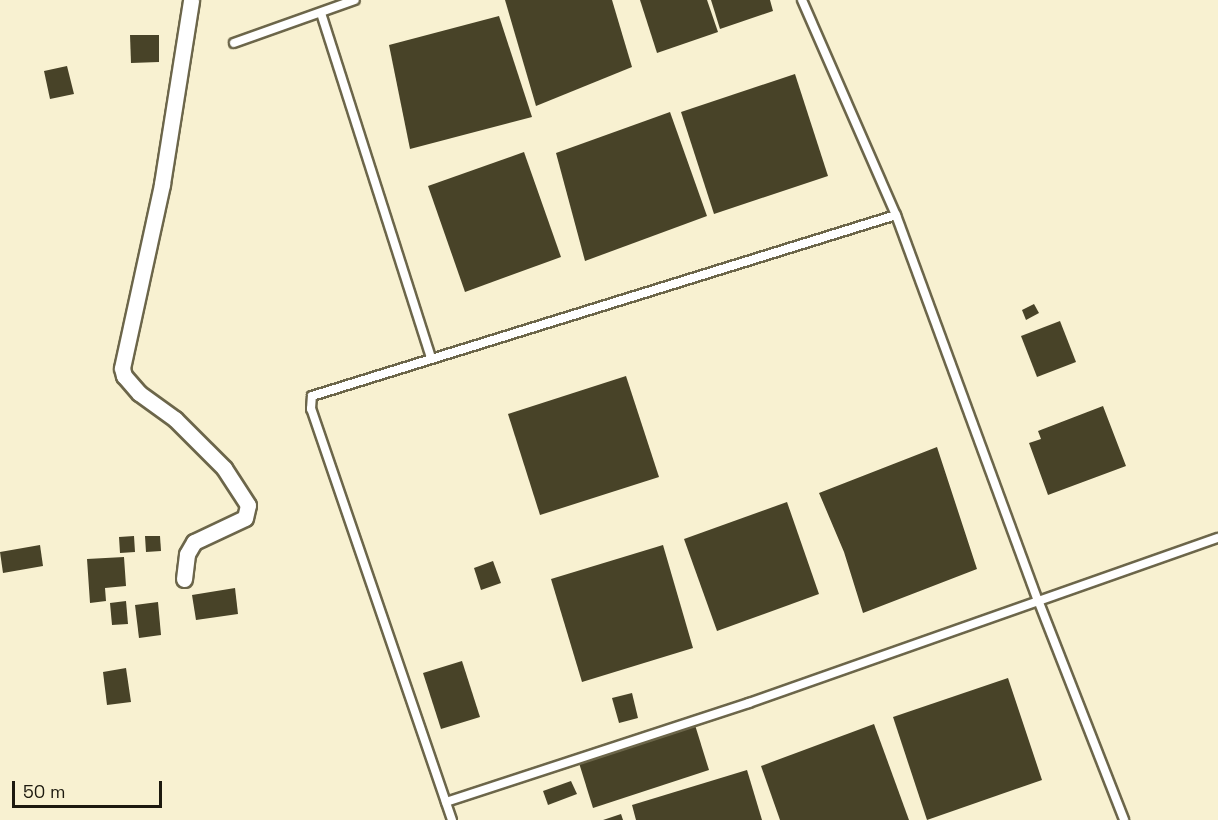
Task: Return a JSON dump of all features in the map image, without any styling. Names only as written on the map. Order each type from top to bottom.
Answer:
[{"type":"street","points":[[184,579],[187,554],[194,542],[245,518],[248,505],[224,468],[175,419],[139,393],[123,376],[122,368],[162,184],[191,0]]},
{"type":"lane","points":[[234,43],[355,0]]},
{"type":"lane","points":[[802,0],[896,215],[1038,600],[1124,820]]},
{"type":"lane","points":[[321,13],[430,357]]},
{"type":"lane","points":[[452,820],[311,409],[312,396],[323,390],[896,215]]},
{"type":"lane","points":[[446,802],[748,703],[1218,538]]},
{"type":"building","points":[[505,0],[612,0],[632,67],[536,106]]},
{"type":"building","points":[[640,0],[707,0],[718,32],[657,53]]},
{"type":"building","points":[[711,0],[770,0],[773,11],[720,29]]},
{"type":"building","points":[[499,16],[532,117],[410,149],[389,45]]},
{"type":"building","points":[[130,35],[159,35],[159,62],[131,63]]},
{"type":"building","points":[[67,66],[74,94],[50,99],[44,71]]},
{"type":"building","points":[[795,74],[828,176],[714,214],[681,112]]},
{"type":"building","points":[[670,112],[707,216],[585,261],[556,153]]},
{"type":"building","points":[[524,152],[561,257],[465,292],[428,186]]},
{"type":"building","points":[[1034,304],[1039,313],[1026,320],[1022,310]]},
{"type":"building","points":[[1060,321],[1076,362],[1037,377],[1021,336]]},
{"type":"building","points":[[626,376],[659,477],[540,515],[508,414]]},
{"type":"building","points":[[1103,406],[1126,466],[1048,495],[1029,443],[1041,439],[1038,431]]},
{"type":"building","points":[[937,447],[977,569],[863,613],[844,552],[819,493]]},
{"type":"building","points":[[787,502],[819,594],[717,631],[684,539]]},
{"type":"building","points":[[134,536],[135,552],[120,553],[119,537]]},
{"type":"building","points":[[145,536],[160,536],[161,551],[146,552]]},
{"type":"building","points":[[40,545],[43,566],[3,573],[0,552]]},
{"type":"building","points":[[663,545],[693,648],[582,682],[551,579]]},
{"type":"building","points":[[124,557],[126,586],[105,588],[106,601],[90,603],[87,559]]},
{"type":"building","points":[[493,561],[501,583],[481,590],[474,568]]},
{"type":"building","points":[[235,588],[238,614],[196,620],[192,595]]},
{"type":"building","points":[[126,601],[128,624],[112,625],[110,603]]},
{"type":"building","points":[[158,602],[161,635],[139,638],[135,605]]},
{"type":"building","points":[[462,661],[480,717],[441,729],[423,673]]},
{"type":"building","points":[[126,668],[131,702],[107,705],[103,672]]},
{"type":"building","points":[[1008,678],[1042,780],[927,820],[893,717]]},
{"type":"building","points":[[632,693],[638,718],[619,723],[612,698]]},
{"type":"building","points":[[874,724],[909,820],[780,820],[761,766]]},
{"type":"building","points":[[695,725],[709,770],[593,808],[579,763]]},
{"type":"building","points":[[747,770],[762,820],[636,820],[632,805]]},
{"type":"building","points":[[571,781],[577,794],[548,805],[543,791]]},
{"type":"building","points":[[621,814],[623,820],[603,820]]}]
